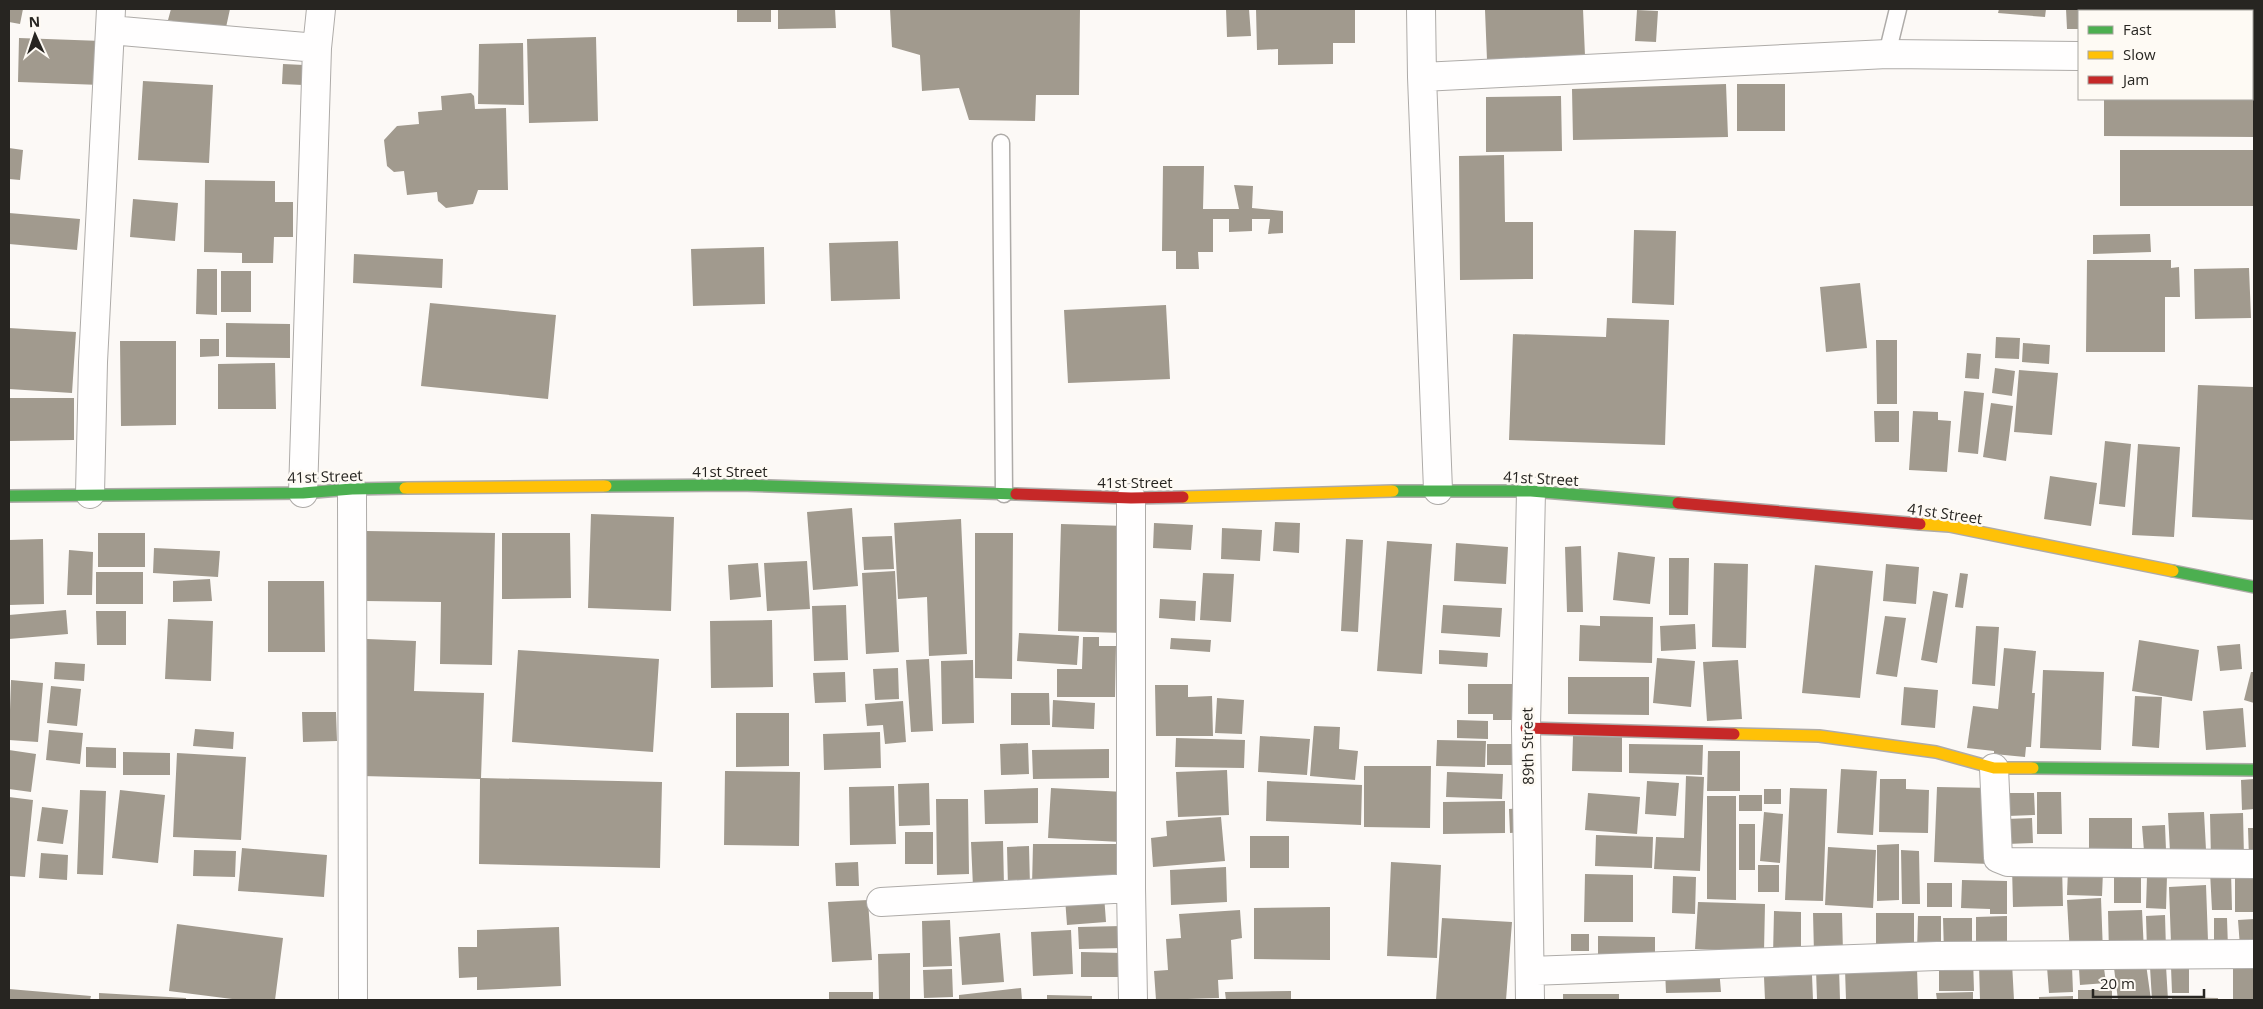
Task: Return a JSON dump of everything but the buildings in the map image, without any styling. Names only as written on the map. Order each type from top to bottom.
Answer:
[{"type":"main road","name":"41st Street","points":[[9,496],[303,492],[352,489],[739,485],[1131,498],[1438,490],[1531,491],[1949,526],[2254,587]]},
{"type":"main road","points":[[1526,728],[1820,736],[1936,752],[1994,768],[2254,770]]},
{"type":"street","points":[[303,492],[317,48],[321,9]]},
{"type":"street","points":[[1421,9],[1438,490]]},
{"type":"street","points":[[90,494],[93,362],[110,19],[317,48]]},
{"type":"street","points":[[1422,77],[1887,54],[2078,56]]},
{"type":"street","points":[[352,489],[353,1000]]},
{"type":"street","name":"89th Street","points":[[1530,1000],[1526,728],[1531,491]]},
{"type":"street","points":[[1131,498],[1131,888],[1133,1000]]},
{"type":"street","points":[[1994,768],[1998,858],[2008,862],[2254,864]]},
{"type":"street","points":[[881,902],[1131,888]]},
{"type":"street","points":[[1530,972],[1937,956],[2254,954]]},
{"type":"lane","points":[[1887,54],[1898,9]]},
{"type":"lane","points":[[1001,143],[1004,494]]},
{"type":"traffic: fast","points":[[606,486],[739,485],[1016,494]]},
{"type":"traffic: fast","points":[[9,496],[303,493],[352,489],[405,488]]},
{"type":"traffic: fast","points":[[1393,491],[1531,491],[1678,503]]},
{"type":"traffic: fast","points":[[2173,571],[2254,587]]},
{"type":"traffic: fast","points":[[2033,768],[2254,770]]},
{"type":"traffic: slow","points":[[405,488],[606,486]]},
{"type":"traffic: slow","points":[[1183,497],[1393,491]]},
{"type":"traffic: slow","points":[[1920,524],[1949,526],[2173,571]]},
{"type":"traffic: slow","points":[[1734,734],[1819,736],[1936,752],[1994,768],[2033,768]]},
{"type":"traffic: jam","points":[[1016,494],[1131,498],[1183,497]]},
{"type":"traffic: jam","points":[[1678,503],[1920,524]]},
{"type":"traffic: jam","points":[[1526,728],[1734,734]]}]
